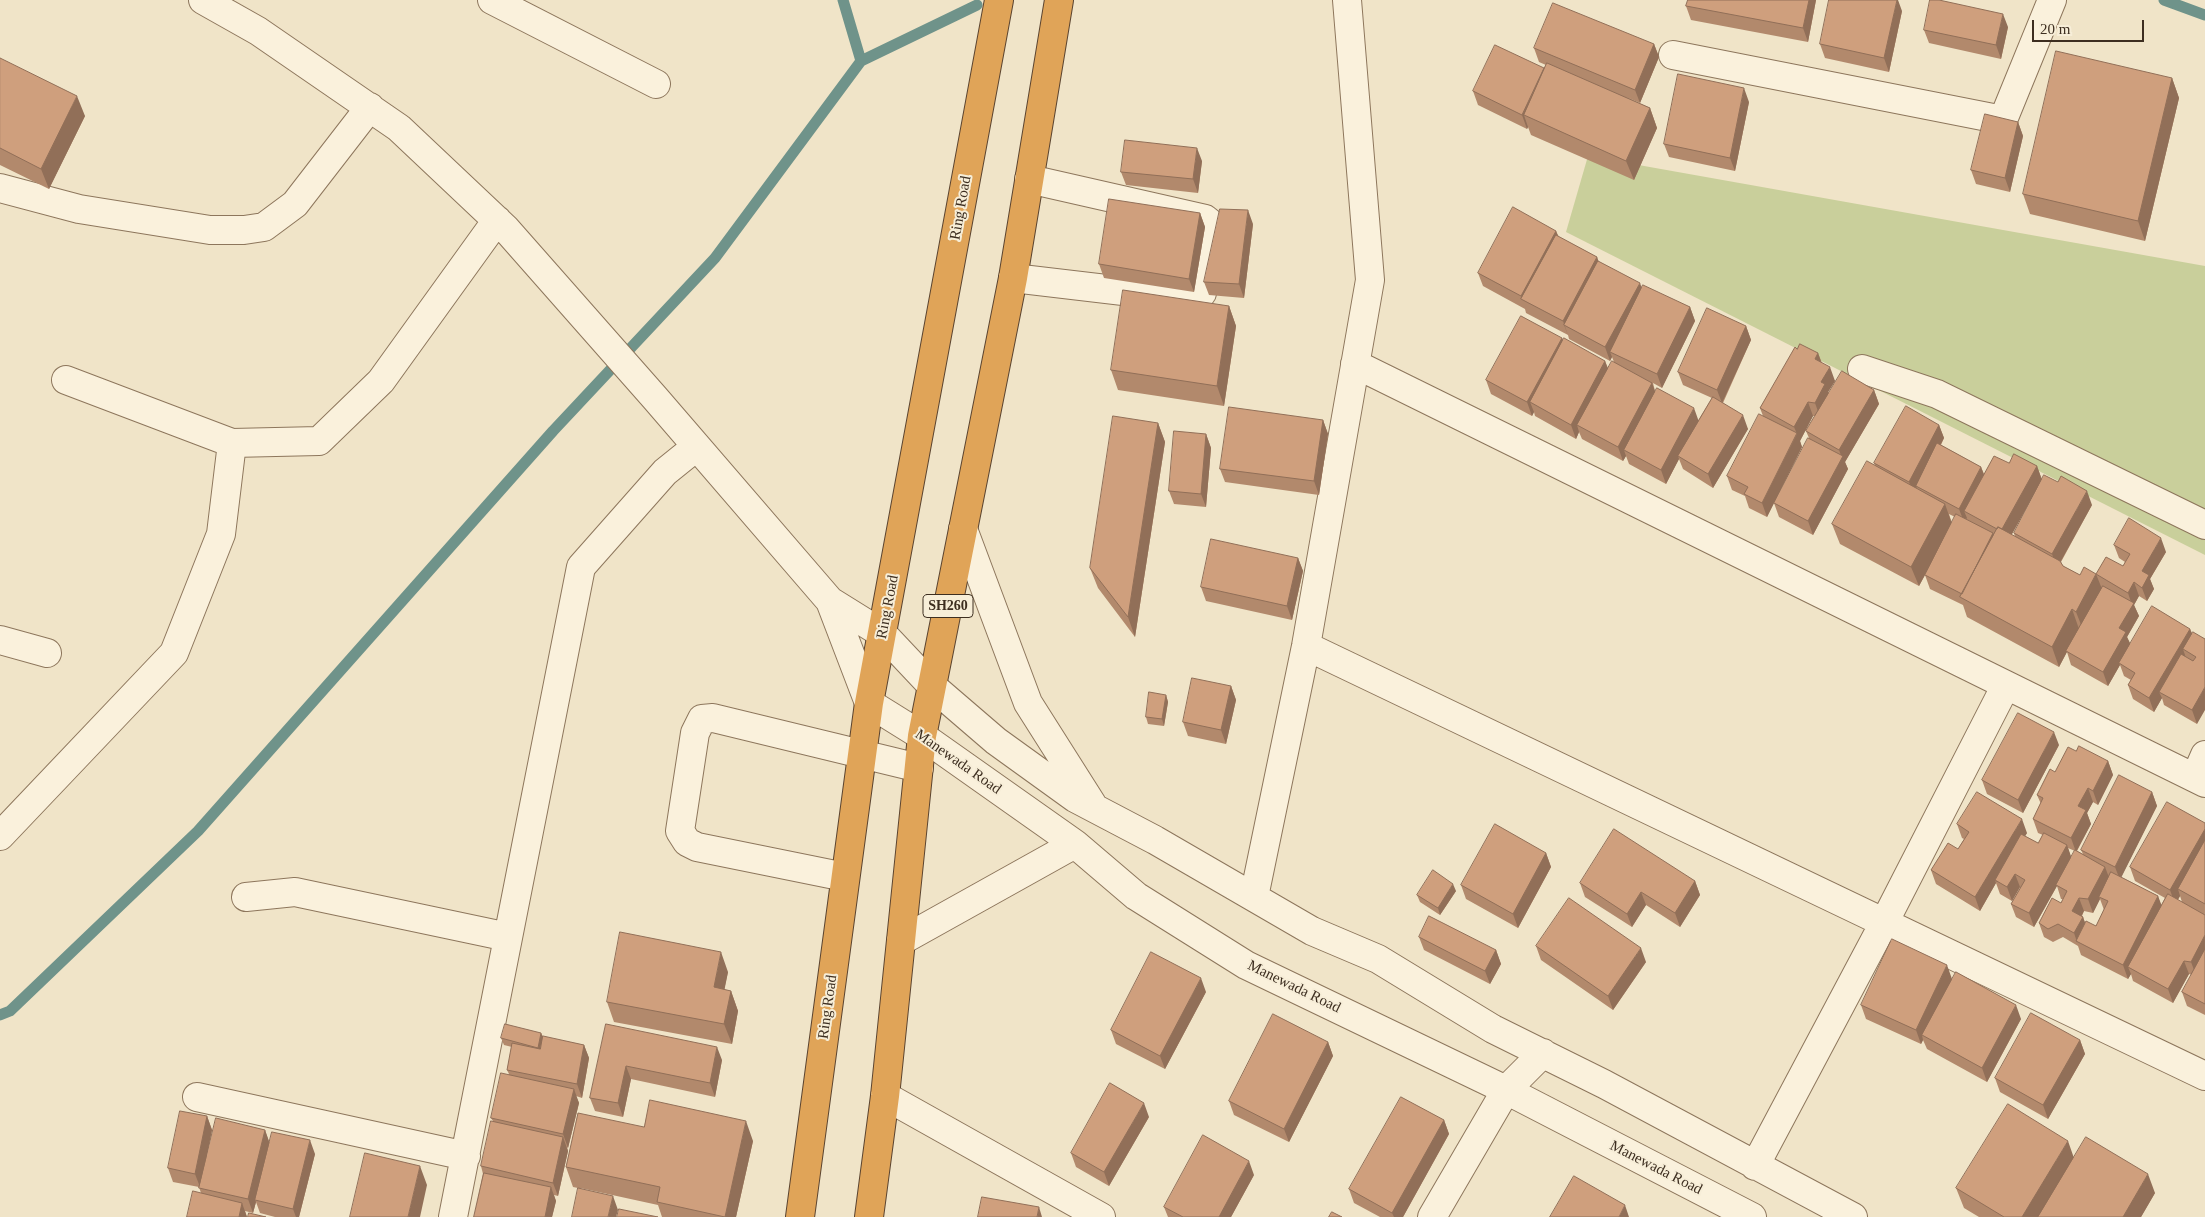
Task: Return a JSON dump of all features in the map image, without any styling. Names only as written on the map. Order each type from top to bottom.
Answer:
[{"type":"highway","name":"Ring Road","points":[[800,1217],[869,703],[999,0]]},
{"type":"highway","name":"SH260","points":[[869,1217],[885,1096],[922,736],[1013,278],[1059,0]]},
{"type":"street","points":[[492,0],[523,7],[656,84]]},
{"type":"street","points":[[1254,897],[1306,646],[1370,280],[1347,0]]},
{"type":"street","points":[[1673,55],[2003,120],[2052,0]]},
{"type":"street","points":[[218,4],[399,128],[497,220],[656,398],[696,447],[830,601],[883,634],[932,686],[996,741],[1075,798],[1155,840],[1312,931],[1378,959],[1493,1029],[1543,1053],[1853,1217]]},
{"type":"street","points":[[0,188],[79,209],[210,230],[244,230],[264,227],[295,204],[370,107]]},
{"type":"street","points":[[1013,278],[1191,299],[1198,298],[1202,293],[1204,284],[1212,231],[1210,223],[1205,219],[1029,179]]},
{"type":"street","points":[[66,380],[232,443],[319,441],[381,381],[497,220]]},
{"type":"street","points":[[1355,364],[2006,686],[2202,772]]},
{"type":"street","points":[[1862,369],[1937,394],[2205,525]]},
{"type":"street","points":[[0,836],[174,653],[221,534],[232,443]]},
{"type":"street","points":[[453,1217],[581,567],[665,472],[696,447]]},
{"type":"street","points":[[963,529],[1028,703],[1096,809]]},
{"type":"street","points":[[830,601],[869,703]]},
{"type":"street","points":[[0,640],[47,654]]},
{"type":"street","points":[[1306,646],[2205,1076]]},
{"type":"street","points":[[1755,1166],[1884,923],[2006,686]]},
{"type":"street","name":"Manewada Road","points":[[869,703],[922,736],[1075,844],[1136,896],[1246,965],[1506,1090],[1752,1217]]},
{"type":"street","points":[[845,876],[697,847],[687,842],[680,831],[695,733],[702,720],[713,718],[919,768]]},
{"type":"street","points":[[901,941],[1075,844]]},
{"type":"street","points":[[246,897],[295,892],[508,937]]},
{"type":"street","points":[[1432,1217],[1506,1090],[1543,1053]]},
{"type":"street","points":[[885,1096],[1101,1217]]},
{"type":"street","points":[[197,1097],[466,1156]]},
{"type":"green space","points":[[1588,156],[2205,266],[2205,555],[1566,232]]},
{"type":"building","points":[[1688,0],[1809,0],[1803,28],[1686,6]]},
{"type":"building","points":[[1829,0],[1897,0],[1884,58],[1820,44]]},
{"type":"building","points":[[1930,0],[1939,0],[2003,14],[1996,45],[1924,30]]},
{"type":"building","points":[[1553,3],[1654,44],[1635,90],[1534,48]]},
{"type":"building","points":[[1495,45],[1544,68],[1522,115],[1473,91]]},
{"type":"building","points":[[2056,51],[2172,78],[2138,221],[2023,194]]},
{"type":"building","points":[[0,58],[77,96],[41,169],[0,148]]},
{"type":"building","points":[[1547,63],[1650,108],[1626,161],[1524,115]]},
{"type":"building","points":[[1678,74],[1744,88],[1730,158],[1664,144]]},
{"type":"building","points":[[1985,114],[2018,122],[2005,178],[1971,170]]},
{"type":"building","points":[[1125,140],[1197,148],[1193,179],[1121,172]]},
{"type":"building","points":[[1109,199],[1200,213],[1189,279],[1099,264]]},
{"type":"building","points":[[1513,207],[1556,231],[1521,296],[1478,273]]},
{"type":"building","points":[[1220,209],[1248,210],[1239,284],[1204,282]]},
{"type":"building","points":[[1556,235],[1597,257],[1563,321],[1521,299]]},
{"type":"building","points":[[1598,261],[1640,283],[1605,347],[1564,325]]},
{"type":"building","points":[[1643,285],[1690,307],[1657,374],[1610,352]]},
{"type":"building","points":[[1123,290],[1229,306],[1217,386],[1111,370]]},
{"type":"building","points":[[1707,308],[1746,326],[1717,390],[1678,372]]},
{"type":"building","points":[[1521,316],[1562,338],[1527,402],[1486,380]]},
{"type":"building","points":[[1564,338],[1605,361],[1571,425],[1530,402]]},
{"type":"building","points":[[1800,344],[1818,353],[1815,359],[1830,367],[1821,382],[1825,384],[1815,403],[1808,402],[1794,427],[1760,408],[1795,347],[1797,349]]},
{"type":"building","points":[[1612,361],[1652,383],[1618,447],[1577,425]]},
{"type":"building","points":[[1842,371],[1874,390],[1839,450],[1806,431]]},
{"type":"building","points":[[1657,388],[1694,408],[1661,470],[1624,450]]},
{"type":"building","points":[[1713,397],[1743,415],[1708,474],[1678,456]]},
{"type":"building","points":[[1906,406],[1939,425],[1909,482],[1874,463]]},
{"type":"building","points":[[1229,407],[1323,420],[1314,481],[1220,469]]},
{"type":"building","points":[[1759,414],[1797,433],[1762,503],[1744,494],[1748,487],[1727,476]]},
{"type":"building","points":[[1113,416],[1158,423],[1128,617],[1090,568]]},
{"type":"building","points":[[1174,431],[1206,434],[1201,494],[1169,491]]},
{"type":"building","points":[[1808,438],[1843,456],[1808,521],[1774,503]]},
{"type":"building","points":[[1937,443],[1981,467],[1959,509],[1916,486]]},
{"type":"building","points":[[2014,454],[2037,466],[2002,529],[1998,527],[1997,529],[1964,511],[1994,456],[2009,463]]},
{"type":"building","points":[[1867,461],[1945,504],[1911,567],[1832,524]]},
{"type":"building","points":[[2044,475],[2058,482],[2061,476],[2087,491],[2052,554],[2014,533]]},
{"type":"building","points":[[1956,514],[1993,533],[1962,594],[1925,575]]},
{"type":"building","points":[[2129,518],[2161,538],[2142,571],[2149,575],[2142,588],[2134,582],[2128,593],[2096,574],[2106,557],[2123,566],[2130,554],[2114,545]]},
{"type":"building","points":[[1998,527],[2060,561],[2063,566],[2080,575],[2084,567],[2096,574],[2076,612],[2072,609],[2052,647],[1960,597]]},
{"type":"building","points":[[1211,539],[1298,558],[1287,606],[1201,587]]},
{"type":"building","points":[[2103,586],[2134,603],[2119,628],[2126,632],[2103,672],[2066,651]]},
{"type":"building","points":[[2152,606],[2190,629],[2149,698],[2128,685],[2135,673],[2119,663]]},
{"type":"building","points":[[2193,632],[2205,639],[2205,687],[2192,710],[2159,692],[2181,654],[2193,661],[2196,657],[2183,649]]},
{"type":"building","points":[[1192,678],[1231,686],[1221,730],[1183,722]]},
{"type":"building","points":[[1149,692],[1166,695],[1162,719],[1146,717]]},
{"type":"building","points":[[2018,713],[2054,732],[2018,800],[1982,780]]},
{"type":"building","points":[[2079,746],[2108,761],[2093,791],[2088,788],[2078,806],[2086,810],[2071,838],[2033,819],[2043,798],[2037,795],[2050,769],[2055,772],[2068,747],[2076,751]]},
{"type":"building","points":[[2119,775],[2152,792],[2115,867],[2081,850]]},
{"type":"building","points":[[1977,792],[2022,819],[1975,897],[1931,870],[1948,843],[1958,849],[1969,832],[1957,824]]},
{"type":"building","points":[[2167,802],[2205,823],[2205,829],[2170,890],[2130,867]]},
{"type":"building","points":[[1495,824],[1546,853],[1513,914],[1461,885]]},
{"type":"building","points":[[1614,829],[1695,881],[1675,913],[1641,892],[1627,914],[1580,883]]},
{"type":"building","points":[[2044,833],[2067,845],[2029,913],[2011,904],[2025,880],[2015,874],[2007,887],[1995,880],[2021,834],[2038,843]]},
{"type":"building","points":[[2205,840],[2205,904],[2178,889]]},
{"type":"building","points":[[2075,850],[2105,867],[2088,899],[2079,898],[2072,911],[2083,917],[2074,933],[2058,924],[2048,929],[2039,923],[2052,898],[2061,903],[2067,891],[2056,885]]},
{"type":"building","points":[[1433,870],[1453,884],[1438,908],[1417,895]]},
{"type":"building","points":[[2111,872],[2158,896],[2123,965],[2076,941],[2086,921],[2096,926],[2108,901],[2099,897]]},
{"type":"building","points":[[2168,894],[2205,915],[2205,935],[2191,962],[2184,961],[2168,989],[2128,967]]},
{"type":"building","points":[[1569,898],[1641,948],[1608,996],[1536,946]]},
{"type":"building","points":[[1429,916],[1496,950],[1485,971],[1419,937]]},
{"type":"building","points":[[620,932],[721,952],[714,987],[731,991],[724,1024],[607,1002]]},
{"type":"building","points":[[1892,939],[1947,965],[1916,1030],[1861,1005]]},
{"type":"building","points":[[2205,949],[2205,1004],[2182,992]]},
{"type":"building","points":[[1151,952],[1201,978],[1160,1056],[1111,1030]]},
{"type":"building","points":[[1956,972],[2016,1005],[1982,1068],[1922,1035]]},
{"type":"building","points":[[2031,1013],[2080,1040],[2043,1105],[1995,1078]]},
{"type":"building","points":[[1273,1014],[1328,1042],[1284,1129],[1229,1101]]},
{"type":"building","points":[[505,1024],[541,1033],[538,1048],[501,1038]]},
{"type":"building","points":[[606,1024],[717,1047],[710,1083],[626,1066],[618,1103],[590,1098]]},
{"type":"building","points":[[543,1036],[584,1045],[577,1084],[507,1070],[512,1043],[540,1049]]},
{"type":"building","points":[[501,1073],[574,1089],[563,1134],[491,1118]]},
{"type":"building","points":[[1110,1083],[1144,1103],[1104,1172],[1071,1153]]},
{"type":"building","points":[[1401,1097],[1444,1120],[1392,1213],[1349,1189]]},
{"type":"building","points":[[650,1100],[746,1121],[725,1217],[657,1202],[660,1187],[566,1167],[578,1113],[644,1127]]},
{"type":"building","points":[[2008,1104],[2068,1141],[2022,1217],[2004,1217],[1956,1188]]},
{"type":"building","points":[[180,1111],[207,1116],[195,1174],[168,1168]]},
{"type":"building","points":[[216,1118],[265,1130],[248,1199],[199,1188]]},
{"type":"building","points":[[491,1121],[563,1137],[553,1183],[481,1166]]},
{"type":"building","points":[[272,1132],[310,1140],[293,1209],[255,1200]]},
{"type":"building","points":[[1203,1135],[1249,1161],[1219,1217],[1183,1217],[1164,1207]]},
{"type":"building","points":[[2086,1137],[2148,1174],[2123,1217],[2038,1217]]},
{"type":"building","points":[[365,1153],[420,1166],[408,1217],[350,1217]]},
{"type":"building","points":[[484,1173],[551,1187],[545,1217],[474,1217]]},
{"type":"building","points":[[1574,1176],[1625,1205],[1619,1217],[1550,1217]]},
{"type":"building","points":[[578,1188],[613,1196],[608,1217],[572,1217]]},
{"type":"building","points":[[193,1191],[242,1203],[239,1217],[187,1217]]},
{"type":"building","points":[[982,1197],[1039,1207],[1037,1217],[978,1217]]},
{"type":"building","points":[[619,1209],[658,1217],[617,1217]]},
{"type":"building","points":[[1332,1212],[1342,1217],[1329,1217]]},
{"type":"building","points":[[249,1213],[266,1217],[248,1217]]},
{"type":"waterway","points":[[0,1015],[10,1011],[198,831],[553,431],[715,258],[861,61],[843,0]]},
{"type":"waterway","points":[[2164,0],[2205,15]]},
{"type":"waterway","points":[[861,61],[977,5]]}]
